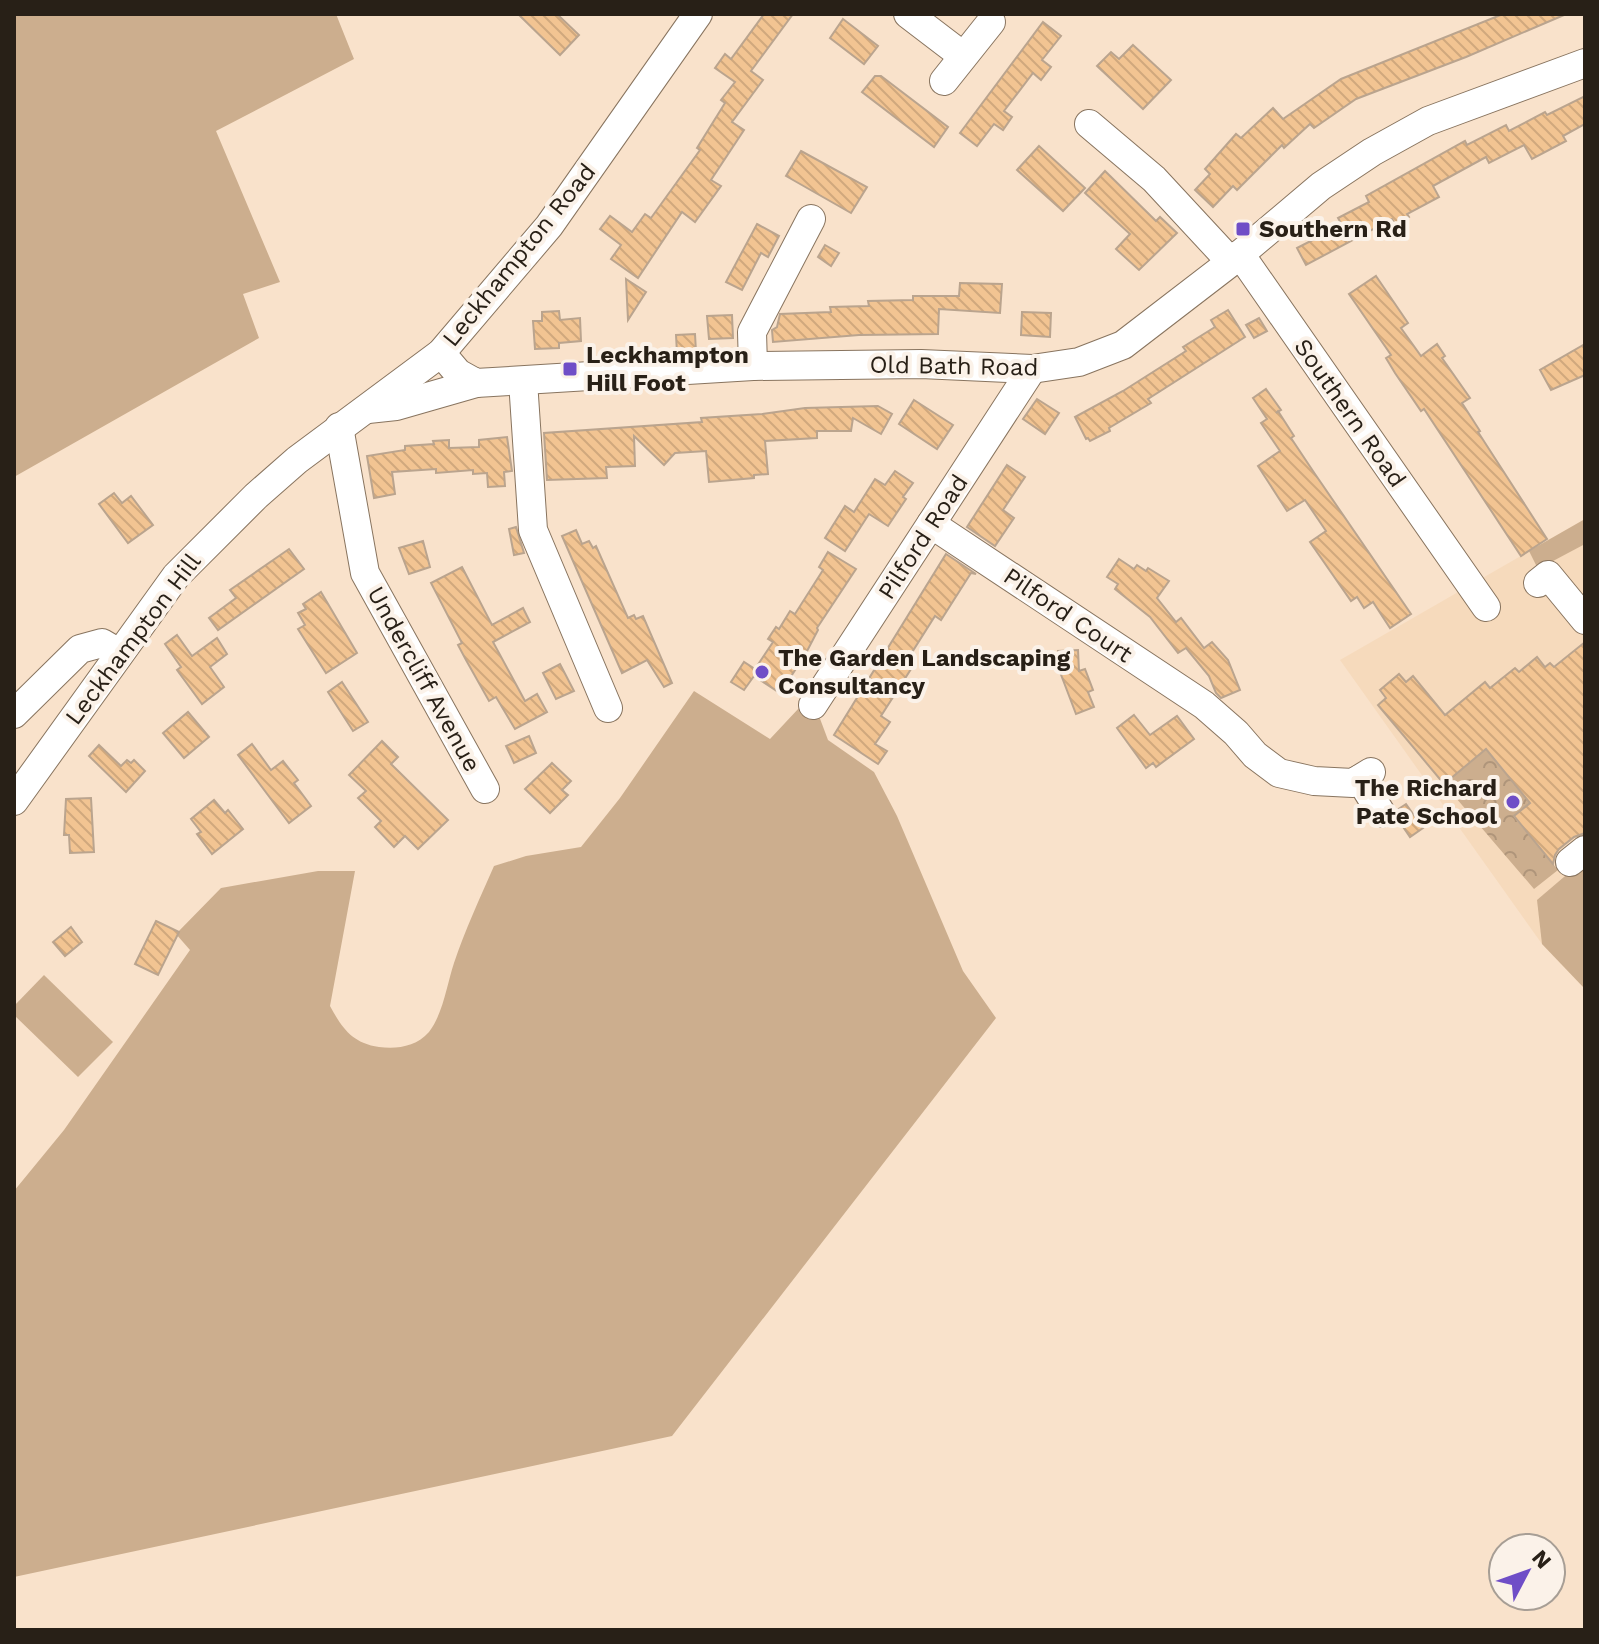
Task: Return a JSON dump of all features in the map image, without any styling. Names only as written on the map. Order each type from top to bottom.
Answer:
[{"type":"street","name":"Leckhampton Road","points":[[339,427],[441,353],[549,226],[698,14]]},
{"type":"street","points":[[908,14],[963,56]]},
{"type":"street","points":[[944,81],[991,22]]},
{"type":"street","name":"Old Bath Road","points":[[364,409],[396,406],[476,383],[753,366],[921,364],[1032,369],[1079,362],[1123,345],[1236,258],[1321,186],[1400,136],[1428,121],[1585,63]]},
{"type":"street","name":"Southern Road","points":[[1089,124],[1154,179],[1236,258],[1486,607]]},
{"type":"street","points":[[753,366],[752,332],[811,219]]},
{"type":"street","points":[[441,353],[458,373],[476,383]]},
{"type":"street","name":"Pilford Road","points":[[813,705],[1032,369]]},
{"type":"street","points":[[523,381],[533,530],[608,708]]},
{"type":"street","name":"Leckhampton Hill","points":[[14,801],[176,576],[217,533],[297,460],[339,427]]},
{"type":"street","name":"Undercliff Avenue","points":[[339,427],[365,573],[485,789]]},
{"type":"street","name":"Pilford Court","points":[[931,524],[1204,705],[1236,733],[1255,755],[1279,773],[1314,781],[1353,783],[1365,776],[1381,813]]},
{"type":"street","points":[[1538,583],[1548,575],[1585,620]]},
{"type":"street","points":[[14,714],[80,649],[102,643],[119,653]]},
{"type":"shaded area","name":"The Richard Pate School","points":[[1585,519],[1585,989],[1542,944],[1340,660]]},
{"type":"green space","points":[[14,14],[336,14],[354,59],[216,131],[280,282],[243,294],[259,338],[14,477]]},
{"type":"green space","points":[[1585,519],[1585,544],[1538,569],[1529,551]]},
{"type":"green space","points":[[694,691],[770,739],[799,708],[819,716],[828,740],[874,772],[897,816],[963,971],[996,1018],[672,1436],[14,1577],[14,1191],[64,1130],[190,950],[176,934],[221,888],[318,871],[355,871],[330,1006],[344,1028],[362,1042],[386,1048],[412,1044],[429,1032],[438,1017],[458,951],[494,866],[526,856],[581,847],[620,798]]},
{"type":"green space","points":[[1486,749],[1530,803],[1514,817],[1558,870],[1534,889],[1444,784]]},
{"type":"green space","points":[[1585,859],[1585,989],[1542,944],[1537,900]]},
{"type":"green space","points":[[44,975],[113,1042],[78,1077],[14,1015],[14,1006]]},
{"type":"building","points":[[518,14],[557,14],[579,35],[560,55]]},
{"type":"building","points":[[764,14],[793,14],[751,71],[763,80],[732,122],[744,130],[711,180],[721,186],[695,222],[682,212],[638,278],[611,259],[621,245],[600,229],[610,216],[632,232],[645,214],[651,218],[700,150],[697,148],[725,103],[721,100],[735,82],[715,68],[725,54],[731,59]]},
{"type":"building","points":[[1503,14],[1564,15],[1356,99],[1314,128],[1310,124],[1284,148],[1282,145],[1237,190],[1233,186],[1213,207],[1195,190],[1210,174],[1205,169],[1236,134],[1241,138],[1273,108],[1283,119],[1341,79]]},
{"type":"building","points":[[843,19],[878,46],[864,64],[830,38]]},
{"type":"building","points":[[1043,22],[1061,36],[1042,60],[1051,67],[1041,80],[1033,73],[1004,111],[1012,117],[1003,130],[994,124],[977,146],[960,133]]},
{"type":"building","points":[[1133,45],[1171,80],[1143,109],[1097,66],[1111,52],[1119,59]]},
{"type":"building","points":[[875,76],[881,76],[948,127],[934,147],[862,92]]},
{"type":"building","points":[[1585,96],[1585,124],[1563,136],[1566,141],[1532,159],[1524,145],[1489,163],[1486,157],[1433,186],[1439,197],[1407,214],[1409,217],[1396,225],[1392,219],[1306,265],[1297,248],[1342,225],[1338,218],[1369,202],[1366,196],[1465,141],[1467,145],[1506,125],[1509,131]]},
{"type":"building","points":[[1039,146],[1085,188],[1063,211],[1017,170]]},
{"type":"building","points":[[801,151],[867,187],[851,213],[786,176]]},
{"type":"building","points":[[1105,171],[1156,221],[1160,217],[1177,233],[1139,270],[1116,249],[1130,234],[1085,193]]},
{"type":"building","points":[[757,224],[779,236],[768,257],[761,253],[742,290],[726,282]]},
{"type":"building","points":[[825,245],[839,253],[831,266],[818,257]]},
{"type":"building","points":[[1376,276],[1408,323],[1401,328],[1421,356],[1437,344],[1445,356],[1442,358],[1470,398],[1462,403],[1478,432],[1547,539],[1521,556],[1424,409],[1421,411],[1395,373],[1386,358],[1391,355],[1349,294]]},
{"type":"building","points":[[626,279],[646,292],[628,320]]},
{"type":"building","points":[[960,283],[1002,284],[1000,313],[939,309],[938,334],[859,335],[773,342],[772,330],[777,327],[780,314],[831,312],[830,307],[869,306],[868,301],[913,300],[913,296],[959,296]]},
{"type":"building","points":[[1228,310],[1245,337],[1148,399],[1151,403],[1109,428],[1110,431],[1090,441],[1086,439],[1075,417],[1186,351],[1183,347],[1215,327],[1211,320]]},
{"type":"building","points":[[559,311],[560,320],[580,318],[581,341],[559,343],[559,348],[535,349],[533,321],[542,321],[542,312]]},
{"type":"building","points":[[1022,312],[1051,313],[1050,337],[1021,335]]},
{"type":"building","points":[[732,315],[733,338],[709,339],[707,316]]},
{"type":"building","points":[[1259,318],[1267,331],[1254,338],[1246,325]]},
{"type":"building","points":[[695,334],[696,352],[677,353],[676,335]]},
{"type":"building","points":[[1585,344],[1585,375],[1551,390],[1540,370]]},
{"type":"building","points":[[1266,389],[1281,410],[1278,412],[1294,436],[1291,438],[1411,614],[1390,628],[1373,602],[1364,608],[1357,597],[1351,601],[1310,542],[1326,531],[1305,500],[1287,511],[1258,466],[1280,451],[1261,423],[1267,419],[1253,398]]},
{"type":"building","points":[[1037,399],[1059,413],[1045,434],[1023,419]]},
{"type":"building","points":[[914,400],[953,425],[937,449],[899,424]]},
{"type":"building","points":[[878,406],[892,414],[881,434],[853,418],[851,431],[817,431],[817,438],[765,441],[768,474],[754,475],[754,478],[709,482],[706,451],[675,453],[664,465],[634,436],[635,466],[606,467],[607,478],[547,480],[544,433],[702,422],[701,418],[805,408]]},
{"type":"building","points":[[507,437],[512,471],[504,472],[505,486],[488,487],[487,473],[473,474],[473,470],[392,472],[395,494],[374,498],[367,456],[405,450],[405,446],[434,444],[433,441],[449,440],[449,448],[479,447],[479,440]]},
{"type":"building","points":[[1007,465],[1025,477],[1003,510],[1014,518],[995,546],[967,527]]},
{"type":"building","points":[[895,471],[913,483],[888,526],[869,514],[845,551],[825,538],[845,506],[854,512],[875,479],[885,485]]},
{"type":"building","points":[[114,493],[122,503],[131,496],[153,525],[128,543],[99,504]]},
{"type":"building","points":[[516,527],[524,553],[514,555],[509,529]]},
{"type":"building","points":[[576,530],[582,544],[589,541],[593,548],[596,546],[628,618],[643,616],[672,683],[664,687],[647,660],[622,673],[562,536]]},
{"type":"building","points":[[423,541],[430,567],[409,574],[399,548]]},
{"type":"building","points":[[289,549],[304,569],[218,630],[209,618],[236,598],[230,590]]},
{"type":"building","points":[[828,552],[856,569],[817,628],[805,655],[780,693],[754,676],[744,690],[731,682],[744,662],[755,669],[773,642],[768,639],[776,627],[779,629],[790,611],[795,614],[823,570],[819,567]]},
{"type":"building","points":[[946,554],[976,574],[971,573],[941,620],[935,616],[904,665],[911,669],[881,716],[890,722],[875,744],[887,751],[878,764],[834,735]]},
{"type":"building","points":[[1119,559],[1134,569],[1137,565],[1146,571],[1148,568],[1169,581],[1157,598],[1176,622],[1181,618],[1204,648],[1212,642],[1228,660],[1240,690],[1221,698],[1209,676],[1186,648],[1178,653],[1150,617],[1115,589],[1118,584],[1107,577]]},
{"type":"building","points":[[462,567],[492,625],[523,608],[530,622],[493,642],[525,701],[537,694],[547,712],[515,729],[496,697],[489,701],[458,645],[462,643],[431,583]]},
{"type":"building","points":[[321,592],[357,653],[326,673],[298,629],[305,625],[298,613],[306,609],[303,604]]},
{"type":"building","points":[[177,635],[192,656],[217,638],[227,654],[210,667],[224,687],[202,704],[177,670],[181,667],[165,644]]},
{"type":"building","points":[[1585,642],[1585,833],[1559,849],[1553,864],[1514,816],[1530,803],[1486,749],[1444,784],[1378,705],[1386,698],[1380,690],[1399,674],[1406,682],[1413,676],[1445,715],[1485,682],[1490,688],[1515,668],[1519,672],[1537,657],[1545,667],[1550,663],[1554,667]]},
{"type":"building","points":[[1078,650],[1079,671],[1085,669],[1093,690],[1088,692],[1094,707],[1076,714],[1060,672],[1058,651]]},
{"type":"building","points":[[560,664],[574,691],[556,699],[543,673]]},
{"type":"building","points":[[342,682],[368,722],[353,731],[328,692]]},
{"type":"building","points":[[188,712],[209,737],[184,758],[163,733]]},
{"type":"building","points":[[1134,715],[1150,735],[1177,716],[1194,739],[1156,767],[1153,763],[1146,768],[1117,728]]},
{"type":"building","points":[[529,736],[536,753],[514,763],[506,746]]},
{"type":"building","points":[[382,741],[398,757],[391,764],[448,820],[418,849],[405,836],[394,847],[375,827],[381,821],[358,798],[366,791],[349,775]]},
{"type":"building","points":[[252,744],[271,770],[283,761],[298,780],[294,783],[311,806],[289,823],[238,755]]},
{"type":"building","points":[[99,745],[121,766],[127,760],[131,763],[134,760],[145,771],[126,792],[89,756]]},
{"type":"building","points":[[552,763],[571,781],[562,790],[568,795],[550,813],[525,789]]},
{"type":"building","points":[[91,798],[94,852],[70,853],[69,835],[64,835],[66,799]]},
{"type":"building","points":[[214,800],[225,813],[228,810],[243,829],[212,854],[197,834],[201,832],[191,819]]},
{"type":"building","points":[[1406,804],[1423,828],[1410,837],[1397,818],[1397,810]]},
{"type":"building","points":[[156,921],[179,932],[158,975],[135,964]]},
{"type":"building","points":[[71,927],[82,942],[65,956],[53,942]]},
{"type":"place","name":"Southern Rd","points":[[1243,229]]},
{"type":"place","name":"Leckhampton Hill Foot","points":[[570,369]]},
{"type":"place","name":"The Garden Landscaping Consultancy","points":[[762,672]]},
{"type":"place","name":"The Richard Pate School","points":[[1513,802]]}]
